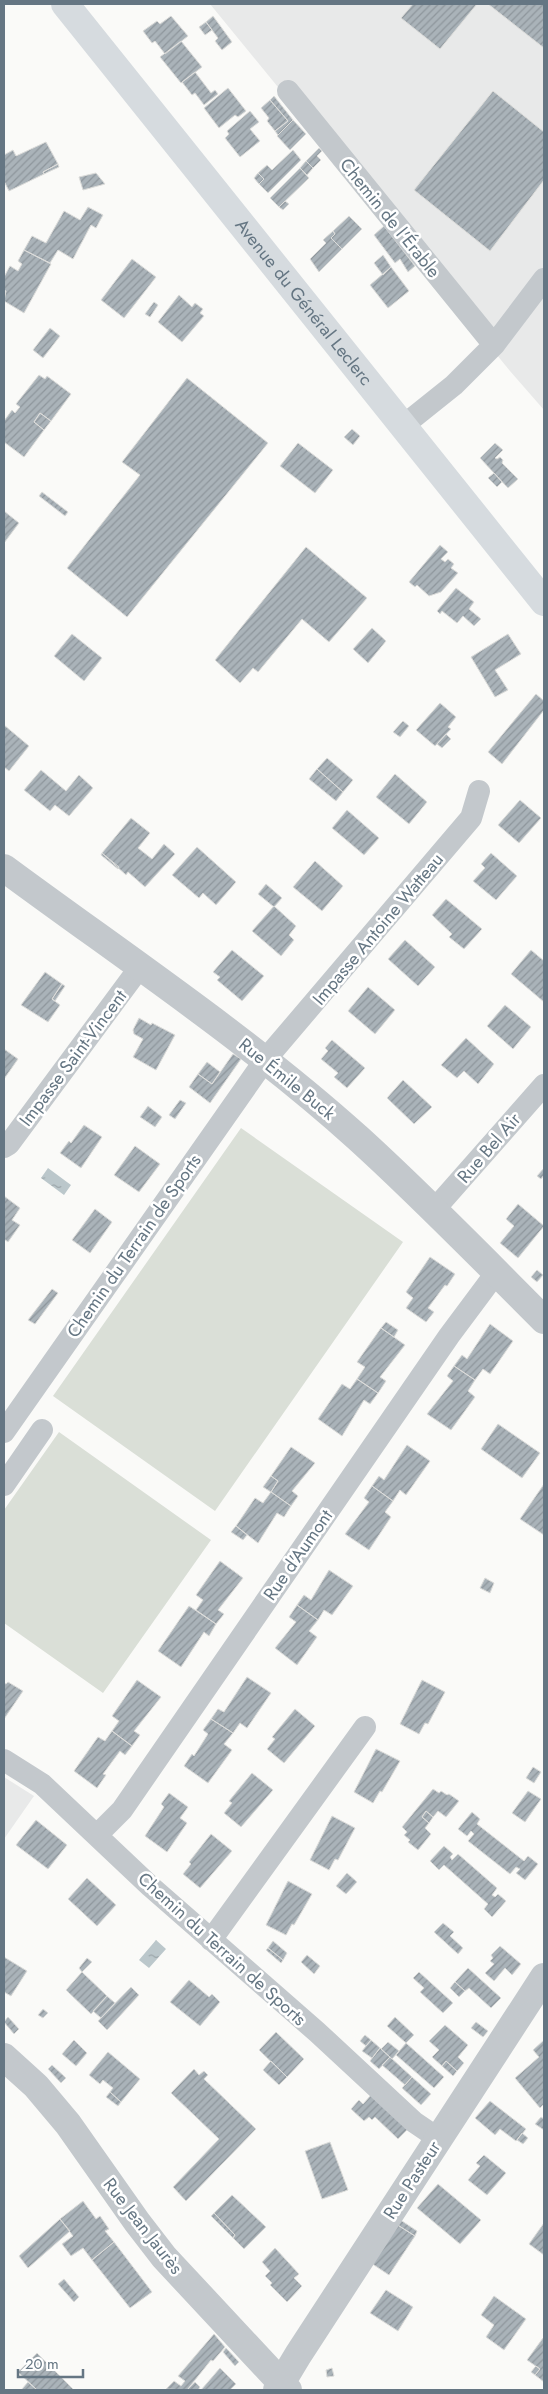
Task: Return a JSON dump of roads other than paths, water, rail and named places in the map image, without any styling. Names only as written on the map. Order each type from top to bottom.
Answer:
[{"type":"main road","name":"Avenue du Général Leclerc","points":[[65,4],[544,602]]},
{"type":"street","name":"Chemin de l'Érable","points":[[288,91],[494,345]]},
{"type":"street","points":[[404,425],[454,385],[494,345],[544,279]]},
{"type":"street","name":"Impasse Antoine Watteau","points":[[265,1060],[472,818],[480,791]]},
{"type":"street","name":"Rue Émile Buck","points":[[4,868],[265,1060],[358,1138],[544,1320]]},
{"type":"street","name":"Impasse Saint-Vincent","points":[[4,1147],[9,1144],[140,967]]},
{"type":"street","name":"Chemin du Terrain de Sports","points":[[4,1432],[265,1060]]},
{"type":"street","name":"Rue Bel Air","points":[[433,1212],[544,1085]]},
{"type":"street","name":"Rue d'Aumont","points":[[97,1835],[122,1810],[449,1336],[496,1273]]},
{"type":"street","points":[[4,1485],[42,1430]]},
{"type":"street","points":[[212,1940],[365,1727]]},
{"type":"street","name":"Chemin du Terrain de Sports","points":[[4,1760],[42,1784],[150,1886],[414,2122],[439,2139]]},
{"type":"street","name":"Rue Pasteur","points":[[282,2388],[298,2355],[544,1977]]},
{"type":"street","name":"Rue Jean Jaurès","points":[[4,2057],[36,2086],[68,2124],[136,2222],[164,2257],[282,2388]]},
{"type":"water","points":[[48,1168],[71,1185],[64,1195],[41,1178]]},
{"type":"water","points":[[156,1940],[166,1949],[149,1968],[139,1960]]}]
